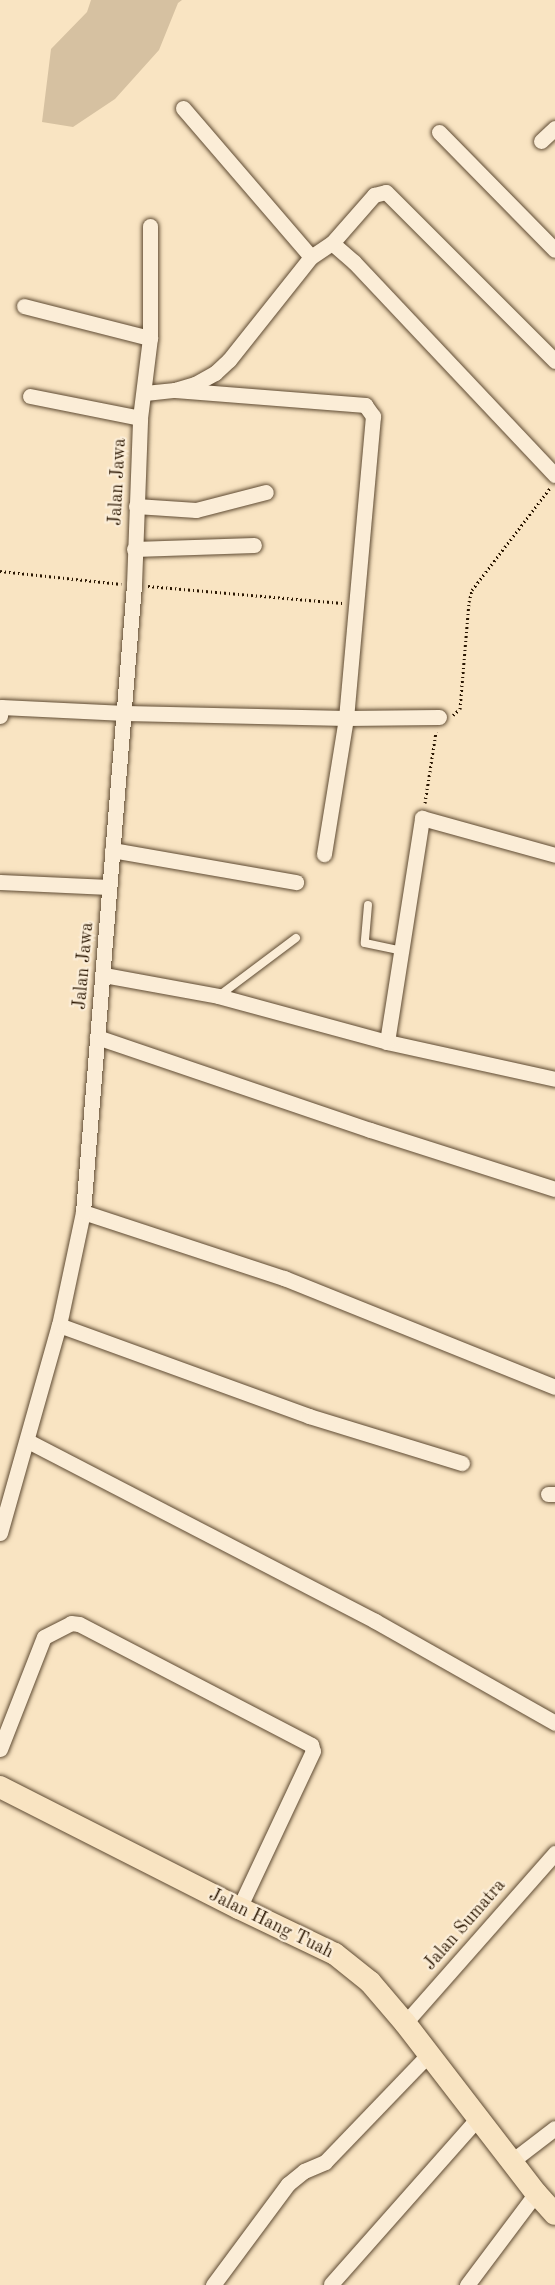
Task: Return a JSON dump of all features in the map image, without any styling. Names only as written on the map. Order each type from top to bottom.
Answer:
[{"type":"main road","name":"Jalan Hang Tuah","points":[[0,1787],[335,1954],[370,1982],[405,2023],[536,2193],[555,2214]]},
{"type":"street","points":[[183,108],[311,257]]},
{"type":"street","points":[[541,141],[555,128]]},
{"type":"street","points":[[439,132],[555,250]]},
{"type":"street","points":[[175,390],[195,384],[215,373],[229,360],[311,257],[332,243],[374,195],[386,192],[555,361]]},
{"type":"street","name":"Jalan Jawa","points":[[0,1533],[28,1441],[59,1325],[83,1212],[134,585],[140,418],[145,393],[150,338],[150,226]]},
{"type":"street","points":[[332,243],[354,262],[555,475]]},
{"type":"street","points":[[24,306],[150,338]]},
{"type":"street","points":[[145,393],[175,390],[365,405],[373,416],[346,718],[324,854]]},
{"type":"street","points":[[30,396],[140,418]]},
{"type":"street","points":[[136,506],[196,510],[266,492]]},
{"type":"street","points":[[134,549],[254,545]]},
{"type":"street","points":[[0,716],[1,707],[124,713],[346,718],[439,717]]},
{"type":"street","points":[[387,1042],[422,818],[555,855]]},
{"type":"street","points":[[112,850],[296,882]]},
{"type":"street","points":[[0,882],[109,887]]},
{"type":"street","points":[[104,975],[218,996],[387,1042],[555,1079]]},
{"type":"street","points":[[97,1038],[370,1130],[555,1189]]},
{"type":"street","points":[[83,1212],[284,1278],[555,1387]]},
{"type":"street","points":[[59,1325],[309,1416],[462,1463]]},
{"type":"street","points":[[28,1441],[375,1621],[555,1723]]},
{"type":"street","points":[[0,1749],[44,1637],[71,1623],[79,1624],[311,1745],[313,1751],[239,1908]]},
{"type":"street","name":"Jalan Sumatra","points":[[405,2023],[555,1853]]},
{"type":"street","points":[[213,2285],[288,2184],[304,2171],[325,2162],[428,2055]]},
{"type":"street","points":[[331,2283],[478,2118]]},
{"type":"street","points":[[512,2161],[555,2128]]},
{"type":"street","points":[[467,2285],[536,2193]]},
{"type":"lane","points":[[368,905],[364,944],[402,951]]},
{"type":"lane","points":[[218,996],[296,938]]},
{"type":"path","points":[[422,818],[439,717],[447,718],[460,709],[472,590],[555,482]]},
{"type":"path","points":[[0,571],[356,604]]},
{"type":"shaded area","points":[[91,0],[182,0],[178,3],[159,50],[115,99],[73,127],[42,122],[51,49],[87,12]]}]
